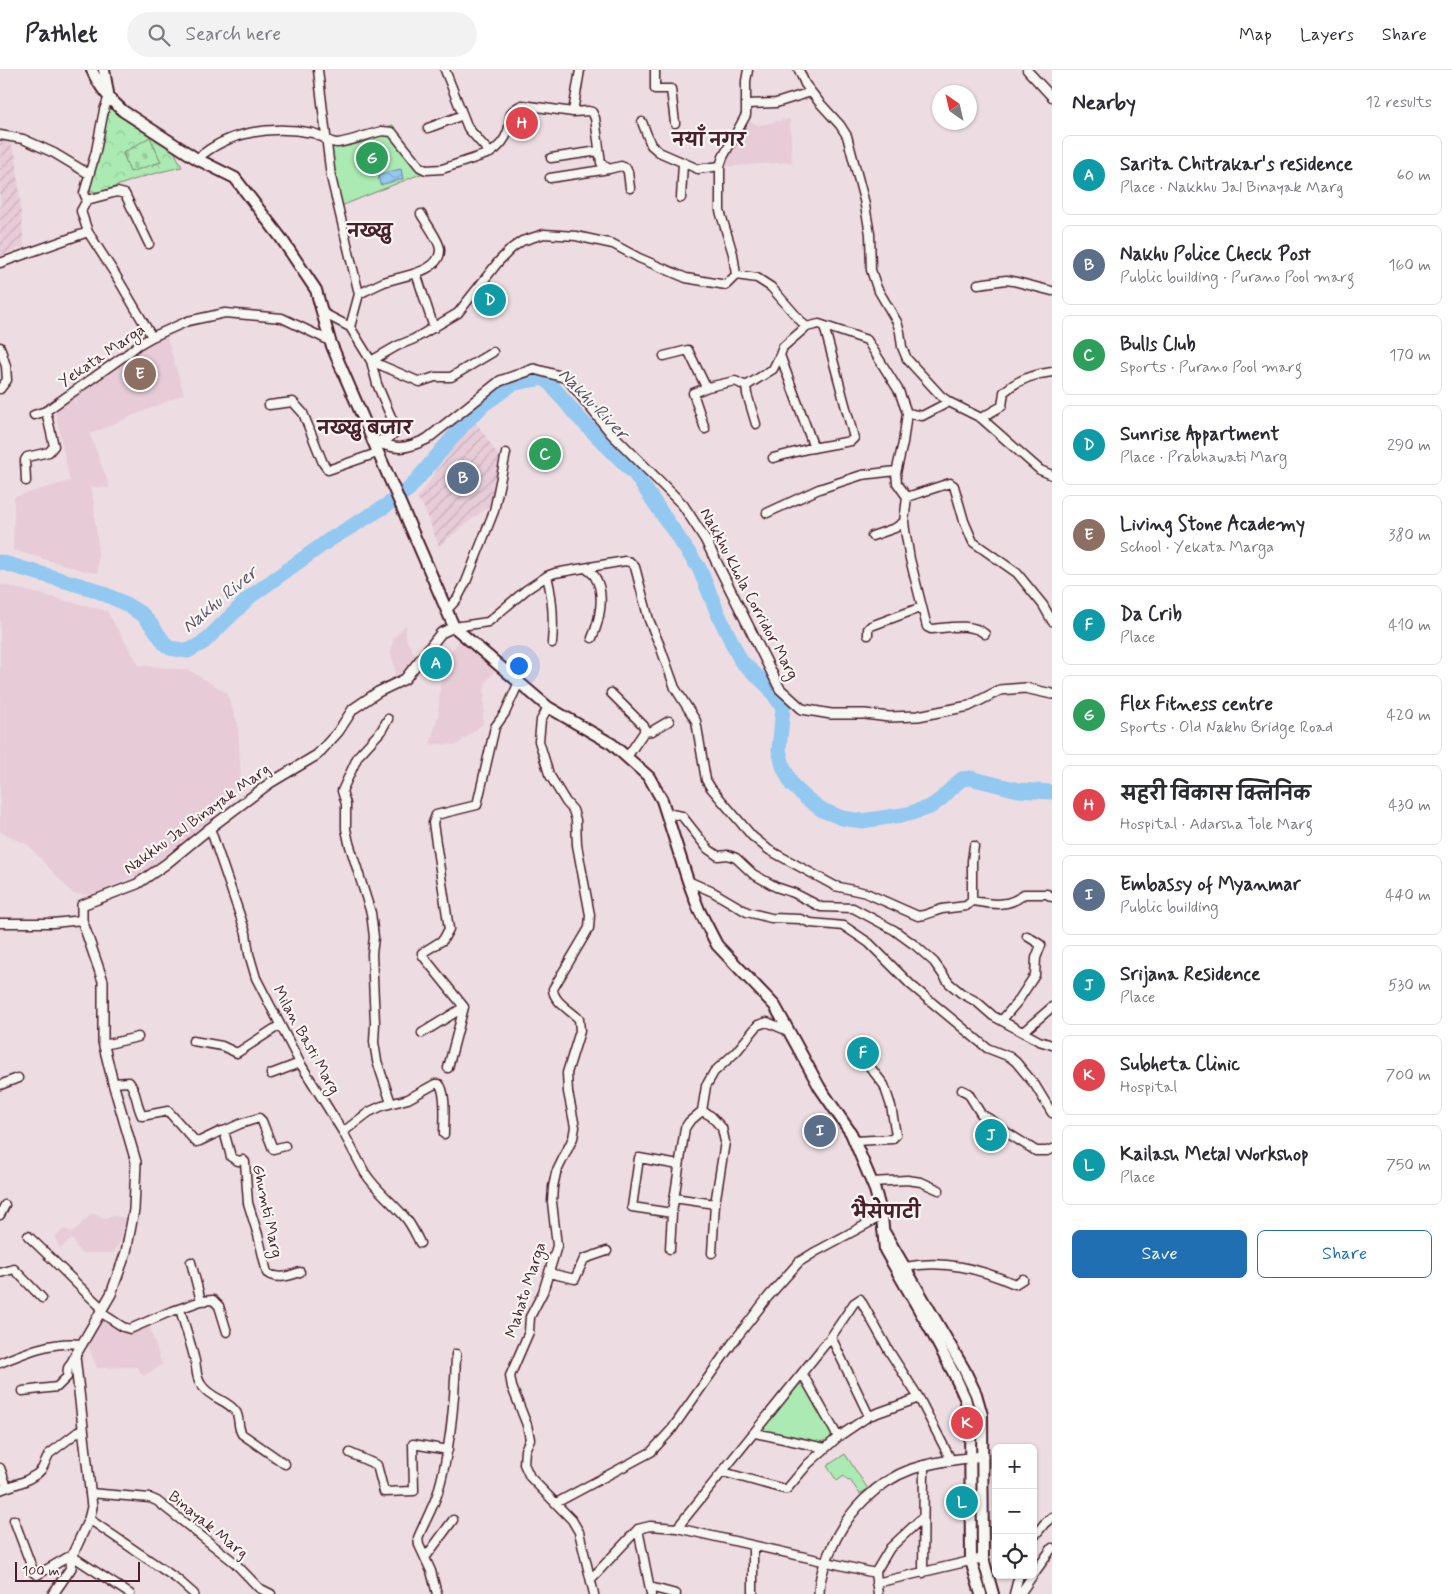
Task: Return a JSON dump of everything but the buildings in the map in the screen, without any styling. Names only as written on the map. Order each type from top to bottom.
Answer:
[{"type":"main road","points":[[92,70],[109,96],[123,112],[197,159],[235,178],[281,238],[316,290],[330,341],[454,627],[548,707],[612,744],[649,776],[662,800],[699,910],[717,944],[775,1006],[820,1088],[851,1133],[872,1182],[882,1216],[884,1250],[934,1324],[976,1394],[982,1415],[984,1456],[983,1558],[993,1594]]},
{"type":"main road","points":[[104,70],[109,96]]},
{"type":"main road","points":[[883,1230],[905,1267],[934,1324],[965,1398],[970,1417],[972,1457],[971,1561],[980,1594]]},
{"type":"street","points":[[318,70],[331,177],[359,294],[350,327]]},
{"type":"street","points":[[445,70],[468,128],[490,153]]},
{"type":"street","points":[[573,112],[580,70]]},
{"type":"street","points":[[655,70],[655,89],[671,89],[675,123]]},
{"type":"street","points":[[736,275],[734,254],[720,211],[720,166],[746,115],[746,81],[748,70]]},
{"type":"street","points":[[799,70],[805,84],[840,124],[847,136],[862,191],[870,236],[871,270],[877,288],[897,322],[902,347],[907,359],[941,396],[981,418],[1040,470],[1052,475]]},
{"type":"street","points":[[1027,70],[1052,96]]},
{"type":"street","points":[[746,104],[776,103],[811,92]]},
{"type":"street","points":[[87,200],[84,193],[109,96]]},
{"type":"street","points":[[197,159],[208,149],[240,135],[261,130],[282,129],[312,134],[325,137],[336,143],[382,131],[389,131],[392,132],[420,167],[426,170],[442,169],[490,153],[498,148],[508,131],[509,116],[517,107],[522,105],[573,112],[592,112],[595,118],[601,163],[609,169]]},
{"type":"street","points":[[428,128],[462,115]]},
{"type":"street","points":[[642,122],[651,146],[659,152],[698,169],[720,166]]},
{"type":"street","points":[[0,135],[23,138],[89,174]]},
{"type":"street","points":[[551,158],[599,151]]},
{"type":"street","points":[[681,198],[683,163]]},
{"type":"street","points":[[550,178],[621,166],[626,168],[628,172],[630,188]]},
{"type":"street","points":[[149,244],[125,194],[117,192],[87,200],[81,211],[88,232],[152,337]]},
{"type":"street","points":[[359,294],[385,282],[416,273],[435,262],[439,257],[440,247],[421,214]]},
{"type":"street","points":[[0,263],[88,232]]},
{"type":"street","points":[[371,361],[434,328],[458,313],[499,261],[512,248],[522,241],[544,234],[576,236],[613,244],[639,258],[686,278],[700,281],[726,285],[736,275]]},
{"type":"street","points":[[416,273],[434,328]]},
{"type":"street","points":[[736,275],[757,278],[771,287],[806,327]]},
{"type":"street","points":[[978,284],[1006,280],[1052,291]]},
{"type":"street","name":"Yekata Marga","points":[[34,415],[46,411],[121,359],[138,344],[188,321],[225,313],[282,318],[330,341]]},
{"type":"street","points":[[323,313],[350,327],[371,361],[377,384],[396,430],[388,439],[372,441]]},
{"type":"street","points":[[746,386],[773,369],[783,347],[806,327],[818,324],[867,340],[899,391],[907,413],[903,443],[896,471],[897,482],[906,497],[904,522],[910,559],[927,627],[931,629],[970,627],[979,629],[985,634]]},
{"type":"street","points":[[773,458],[851,441],[854,438],[824,326]]},
{"type":"street","points":[[0,347],[6,366],[7,380],[0,389]]},
{"type":"street","points":[[664,356],[688,350],[708,388]]},
{"type":"street","points":[[371,361],[420,382],[435,377],[451,377],[493,352]]},
{"type":"street","points":[[780,355],[814,448]]},
{"type":"street","name":"Nakkhu Khola Corridor Marg","points":[[372,441],[402,449],[415,445],[427,439],[500,381],[534,369],[567,378],[611,433],[683,505],[705,539],[780,689],[802,709],[831,714],[865,714],[889,717],[918,716],[969,706],[1000,690],[1025,688],[1052,694]]},
{"type":"street","points":[[981,418],[1002,406],[1004,392],[1010,386],[1035,374],[1052,372]]},
{"type":"street","points":[[705,429],[693,393],[735,381],[746,386]]},
{"type":"street","points":[[746,386],[746,394],[756,424]]},
{"type":"street","points":[[269,404],[293,402],[303,413],[323,463],[328,470],[377,453]]},
{"type":"street","points":[[907,413],[922,416],[949,402]]},
{"type":"street","points":[[26,481],[25,460],[28,457],[49,452],[54,446],[46,411]]},
{"type":"street","points":[[446,610],[457,599],[466,582],[494,511],[506,453]]},
{"type":"street","points":[[767,513],[819,489],[862,475],[896,471]]},
{"type":"street","points":[[906,497],[950,483],[954,486],[964,522],[973,542],[1017,573],[1043,605],[1052,621]]},
{"type":"street","points":[[872,536],[896,528],[904,522]]},
{"type":"street","points":[[454,627],[488,622],[526,590],[555,573],[625,561],[630,562],[635,568],[649,620],[675,688],[696,721],[706,780],[752,836],[769,850],[835,886],[866,893],[918,916],[942,909],[966,906],[972,901],[1000,905],[1018,900],[1024,894],[1048,894],[1052,896]]},
{"type":"street","points":[[586,569],[595,577],[599,591],[600,612],[592,638]]},
{"type":"street","points":[[547,576],[554,619],[552,643]]},
{"type":"street","points":[[868,635],[870,626],[922,606]]},
{"type":"street","name":"Nakkhu Jal Binayak Marg","points":[[82,920],[82,905],[137,884],[166,864],[270,783],[317,755],[338,732],[353,709],[378,692],[405,679],[441,632],[454,627]]},
{"type":"street","points":[[464,1007],[422,956],[422,953],[443,940],[449,929],[433,823],[436,815],[477,806],[495,727],[505,713],[519,682]]},
{"type":"street","points":[[611,693],[644,726],[644,732],[627,757]]},
{"type":"street","name":"Mahato Marga","points":[[548,707],[541,720],[539,741],[542,757],[549,774],[573,810],[576,820],[577,845],[590,915],[589,928],[553,989],[553,994],[556,998],[579,1019],[580,1031],[567,1073],[568,1092],[575,1127],[573,1138],[556,1173],[553,1187],[552,1202],[558,1246],[542,1292],[530,1316],[529,1332],[510,1376],[530,1439],[525,1450],[524,1464],[530,1477],[572,1520],[579,1532],[594,1594]]},
{"type":"street","points":[[388,719],[381,731],[358,756],[342,791],[346,804],[346,828],[349,843],[371,913],[374,937],[372,954],[374,1042],[377,1061],[391,1103]]},
{"type":"street","points":[[644,732],[652,731],[669,722]]},
{"type":"street","points":[[666,813],[682,816],[708,849],[718,856],[728,855],[736,858],[753,874],[776,887],[794,893],[821,907],[853,908],[894,930],[934,962],[949,983],[961,994],[977,1002],[993,1016],[1039,1041],[1052,1045]]},
{"type":"street","name":"Milan Basti Marg","points":[[210,828],[246,933],[249,954],[256,978],[300,1063],[343,1132],[365,1173],[381,1194],[412,1226],[420,1243]]},
{"type":"street","points":[[972,901],[974,846]]},
{"type":"street","points":[[688,881],[713,892],[747,912],[771,918],[800,919],[811,923],[844,926],[869,943],[910,985],[987,1048],[1010,1057],[1016,1062],[1031,1080],[1052,1113]]},
{"type":"street","points":[[0,924],[61,923],[82,920],[103,981],[104,1045],[113,1084],[136,1162],[134,1210],[126,1252],[111,1294],[68,1368],[67,1377],[56,1386],[23,1391]]},
{"type":"street","points":[[1002,1020],[1018,1001],[1035,975],[1036,958],[1041,945],[1027,936]]},
{"type":"street","points":[[422,1033],[464,1007]]},
{"type":"street","points":[[448,1068],[464,1007]]},
{"type":"street","points":[[1023,1032],[1052,1007]]},
{"type":"street","points":[[670,1249],[672,1213],[685,1128],[702,1111],[706,1086],[714,1072],[736,1052],[758,1025],[767,1022],[788,1031]]},
{"type":"street","points":[[193,1042],[222,1046],[237,1053],[280,1025]]},
{"type":"street","points":[[104,1045],[138,1037]]},
{"type":"street","points":[[272,1074],[300,1063]]},
{"type":"street","points":[[855,1141],[892,1139],[896,1135],[891,1106],[884,1085],[870,1067]]},
{"type":"street","points":[[0,1085],[18,1078]]},
{"type":"street","points":[[113,1084],[129,1082],[133,1088],[138,1109],[142,1116],[168,1111],[196,1142],[259,1118],[273,1149],[285,1146]]},
{"type":"street","points":[[343,1132],[369,1112],[408,1098],[435,1084],[440,1084],[444,1094],[444,1134]]},
{"type":"street","points":[[962,1090],[968,1094],[982,1114],[1006,1132],[1036,1151],[1052,1149]]},
{"type":"street","points":[[702,1111],[712,1116],[722,1128],[725,1142],[714,1204],[712,1253]]},
{"type":"street","name":"Ghumti Marg","points":[[224,1131],[231,1158],[245,1162],[248,1203],[258,1234],[267,1273],[278,1278],[300,1272]]},
{"type":"street","points":[[672,1213],[632,1207],[636,1178],[639,1158],[679,1164]]},
{"type":"street","points":[[872,1182],[907,1180],[921,1182],[939,1190]]},
{"type":"street","points":[[674,1198],[714,1204]]},
{"type":"street","points":[[0,1214],[5,1205]]},
{"type":"street","points":[[556,1503],[651,1452],[672,1429],[740,1333],[799,1262],[882,1216]]},
{"type":"street","points":[[28,1236],[61,1266],[101,1310],[123,1327],[130,1329],[167,1313],[213,1300],[219,1306],[227,1332]]},
{"type":"street","points":[[549,1273],[573,1280],[576,1279],[584,1259],[607,1251]]},
{"type":"street","points":[[192,1262],[201,1302]]},
{"type":"street","points":[[905,1267],[938,1263],[975,1268],[1016,1284],[1023,1279]]},
{"type":"street","points":[[0,1273],[14,1269],[42,1298]]},
{"type":"street","points":[[677,1528],[831,1337],[854,1303],[860,1299],[889,1351],[919,1398],[952,1460]]},
{"type":"street","points":[[180,1309],[197,1377],[203,1387],[215,1398],[227,1404],[236,1412],[238,1428],[242,1434],[285,1464]]},
{"type":"street","points":[[831,1337],[869,1416]]},
{"type":"street","points":[[0,1363],[42,1347],[72,1343],[81,1344]]},
{"type":"street","points":[[438,1594],[431,1571],[419,1546],[418,1538],[438,1494],[448,1450],[455,1392],[456,1354]]},
{"type":"street","points":[[56,1593],[71,1568],[72,1556],[92,1508],[75,1356]]},
{"type":"street","points":[[802,1373],[838,1437]]},
{"type":"street","points":[[723,1472],[788,1489],[824,1448],[838,1437],[869,1416],[919,1398]]},
{"type":"street","points":[[0,1468],[3,1489],[25,1481],[42,1469],[49,1454],[83,1428]]},
{"type":"street","points":[[755,1433],[824,1448]]},
{"type":"street","points":[[350,1453],[377,1466],[384,1492],[414,1491],[413,1444],[448,1450]]},
{"type":"street","points":[[819,1594],[819,1583],[824,1563],[848,1517],[865,1499],[889,1480],[911,1469],[952,1460],[984,1456]]},
{"type":"street","points":[[922,1573],[924,1465]]},
{"type":"street","name":"Binayak Marg","points":[[90,1493],[150,1498],[157,1501],[234,1562],[259,1588],[271,1594]]},
{"type":"street","points":[[878,1594],[875,1573],[890,1548],[923,1517]]},
{"type":"street","points":[[1036,1534],[1052,1517]]},
{"type":"street","points":[[89,1519],[177,1579],[194,1594]]},
{"type":"street","points":[[14,1520],[34,1573],[37,1575],[72,1556]]},
{"type":"street","points":[[425,1558],[452,1520]]},
{"type":"street","points":[[591,1579],[638,1529],[650,1526],[677,1528],[824,1563],[875,1573]]},
{"type":"street","points":[[638,1529],[651,1591],[676,1594]]},
{"type":"street","points":[[753,1546],[753,1594]]},
{"type":"street","points":[[1037,1569],[1052,1548]]},
{"type":"street","points":[[72,1556],[130,1594]]},
{"type":"street","points":[[876,1583],[983,1558]]},
{"type":"street","points":[[1014,1594],[1018,1579]]},
{"type":"street","points":[[1020,1594],[1030,1579]]},
{"type":"shaded area","points":[[790,119],[792,162],[723,167],[748,121],[759,125]]},
{"type":"shaded area","points":[[0,138],[9,140],[16,156],[24,246],[0,256]]},
{"type":"shaded area","points":[[165,331],[184,394],[90,434],[110,488],[92,487],[98,548],[98,573],[13,550],[14,497],[70,481],[54,407],[72,396],[79,411],[73,395]]},
{"type":"shaded area","points":[[474,419],[500,458],[490,505],[439,546],[423,506],[417,498]]},
{"type":"shaded area","points":[[0,584],[107,611],[139,665],[189,670],[227,693],[238,724],[241,779],[206,827],[177,850],[145,871],[94,895],[73,894],[28,845],[0,832]]},
{"type":"shaded area","points":[[406,624],[406,639],[417,659],[406,672],[395,677],[391,653],[393,639]]},
{"type":"shaded area","points":[[461,640],[497,668],[485,684],[483,724],[457,745],[430,744],[438,716],[441,673],[449,653]]},
{"type":"shaded area","points":[[92,1213],[105,1219],[113,1216],[126,1218],[122,1238],[113,1254],[80,1253],[72,1239],[60,1248],[54,1237],[64,1229],[73,1232]]},
{"type":"shaded area","points":[[102,1320],[130,1331],[148,1321],[162,1365],[143,1376],[137,1367],[97,1368],[86,1341]]},
{"type":"green space","points":[[108,105],[121,116],[140,120],[173,149],[182,167],[140,178],[100,193],[89,190],[103,137]]},
{"type":"green space","points":[[393,125],[423,173],[341,206],[328,143]]},
{"type":"green space","points":[[150,137],[161,162],[130,172],[123,153]]},
{"type":"green space","points":[[803,1384],[832,1433],[830,1439],[817,1443],[765,1432],[764,1428],[799,1385]]},
{"type":"green space","points":[[845,1454],[868,1489],[860,1494],[850,1480],[848,1481],[844,1476],[837,1481],[827,1466]]},
{"type":"water","points":[[401,169],[403,179],[380,185],[378,174]]},
{"type":"waterway","name":"Nakhu River","points":[[0,562],[93,589],[122,602],[143,615],[170,648],[188,651],[204,642],[251,596],[329,540],[387,505],[409,489],[464,424],[483,405],[514,383],[543,378],[549,382],[577,416],[635,474],[699,568],[719,616],[741,661],[769,687],[783,708],[779,750],[783,766],[792,785],[806,798],[822,810],[842,818],[862,821],[908,814],[930,807],[962,779],[970,778],[1018,790],[1052,792]]},
{"type":"place","name":"सहरी विकास क्लिनिक","points":[[522,123]]},
{"type":"place","name":"Flex Fitness centre","points":[[372,158]]},
{"type":"place","name":"Sunrise Appartment","points":[[490,300]]},
{"type":"place","name":"Living Stone Academy","points":[[140,374]]},
{"type":"place","name":"Bulls Club","points":[[545,454]]},
{"type":"place","name":"Nakhu Police Check Post","points":[[463,478]]},
{"type":"place","name":"Sarita Chitrakar's residence","points":[[436,663]]},
{"type":"place","name":"Da Crib","points":[[863,1053]]},
{"type":"place","name":"Embassy of Myanmar","points":[[820,1131]]},
{"type":"place","name":"Srijana Residence","points":[[991,1135]]},
{"type":"place","name":"Subheta Clinic","points":[[967,1423]]},
{"type":"place","name":"Kailash Metal Workshop","points":[[962,1502]]},
{"type":"district","name":"नयाँ नगर","points":[[709,141]]},
{"type":"district","name":"नख्खु","points":[[370,232]]},
{"type":"district","name":"नख्खु बजार","points":[[365,429]]},
{"type":"district","name":"भैसेपाटी","points":[[886,1213]]}]
